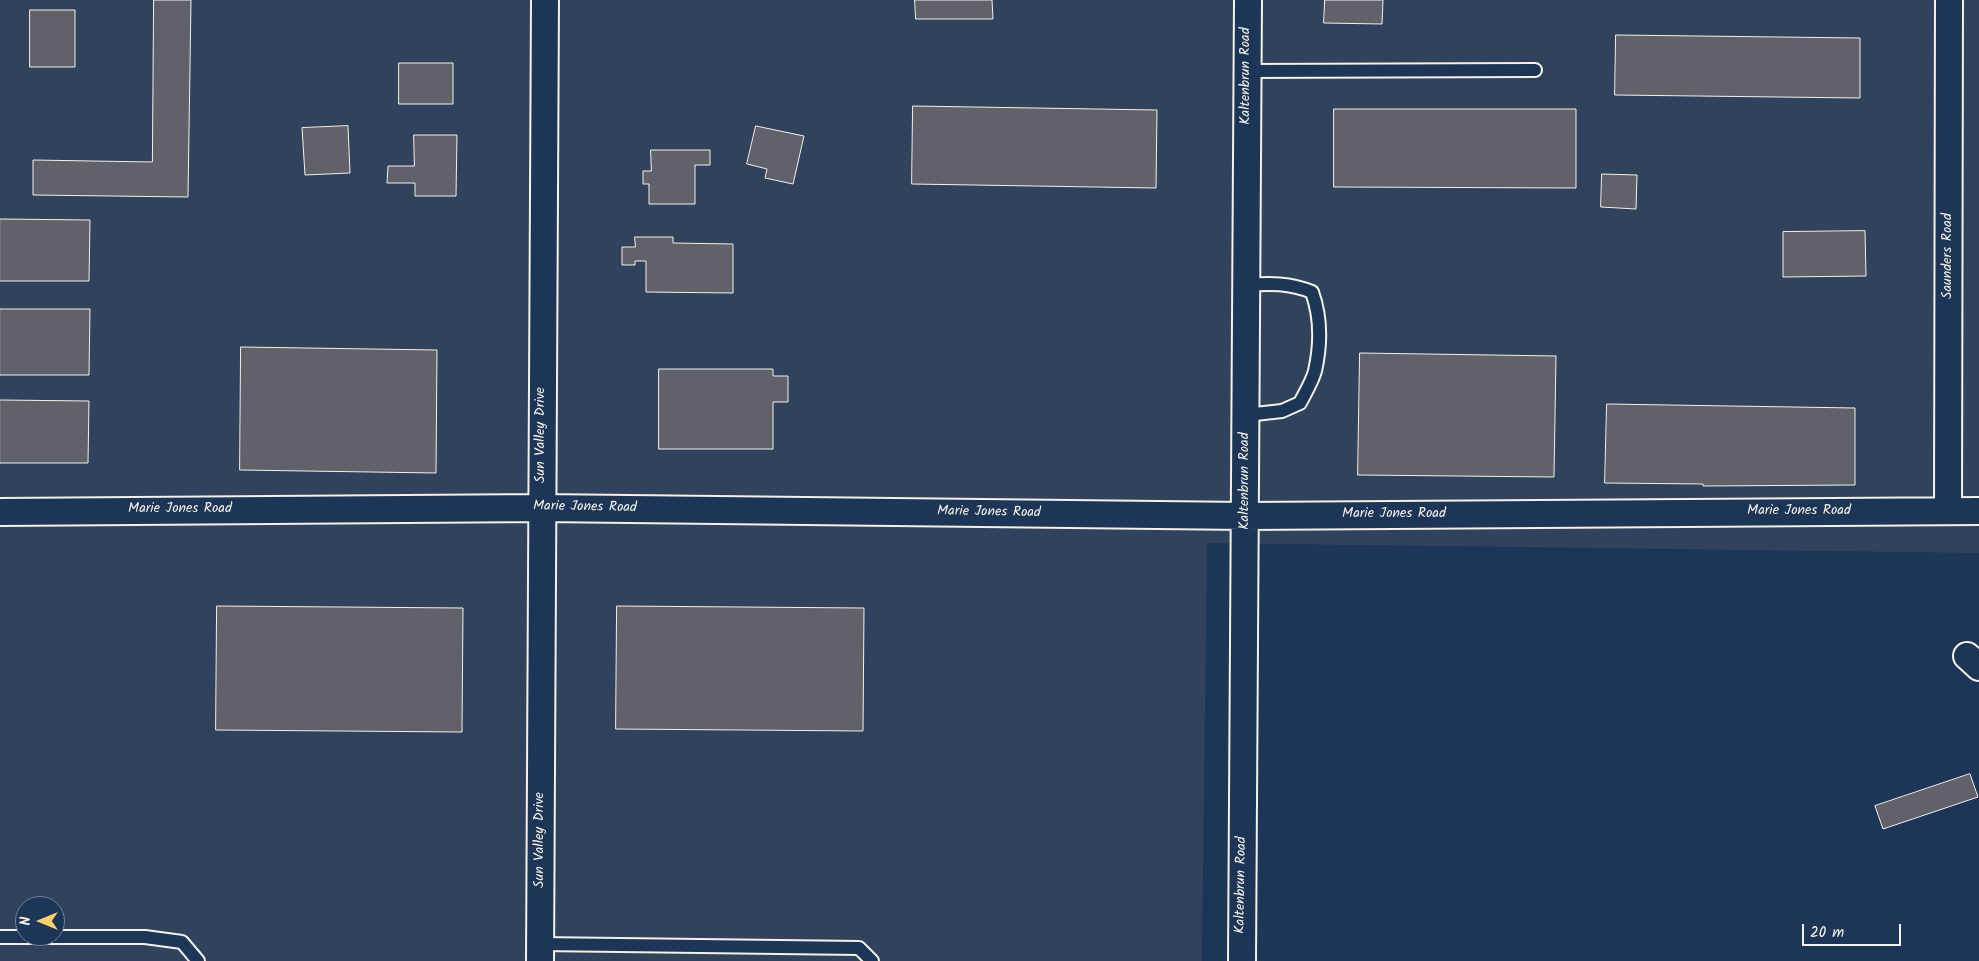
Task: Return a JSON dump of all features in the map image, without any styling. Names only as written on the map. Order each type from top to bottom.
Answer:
[{"type":"street","name":"Sun Valley Drive","points":[[540,953],[545,0]]},
{"type":"street","name":"Kaltenbrun Road","points":[[1242,961],[1248,0]]},
{"type":"street","name":"Saunders Road","points":[[1948,512],[1949,0]]},
{"type":"street","name":"Marie Jones Road","points":[[0,512],[541,508],[1246,516],[1979,511]]},
{"type":"lane","points":[[1247,71],[1535,70]]},
{"type":"lane","points":[[1246,415],[1282,411],[1300,403],[1314,372],[1319,331],[1318,309],[1312,292],[1298,286],[1276,283],[1247,284]]},
{"type":"lane","points":[[0,937],[145,937],[182,942],[198,961]]},
{"type":"lane","points":[[540,953],[859,948],[872,961]]},
{"type":"shaded area","points":[[0,0],[1979,0],[1979,553],[1207,543],[1202,961],[0,961]]},
{"type":"building","points":[[154,0],[191,0],[188,197],[33,195],[33,160],[152,162]]},
{"type":"building","points":[[915,0],[992,0],[993,19],[916,19]]},
{"type":"building","points":[[1325,0],[1383,0],[1382,24],[1324,23]]},
{"type":"building","points":[[30,10],[75,10],[75,67],[30,67]]},
{"type":"building","points":[[1616,35],[1860,38],[1860,98],[1615,95]]},
{"type":"building","points":[[399,63],[453,63],[453,104],[399,104]]},
{"type":"building","points":[[913,106],[1157,110],[1156,188],[912,184]]},
{"type":"building","points":[[1334,109],[1576,109],[1576,188],[1334,187]]},
{"type":"building","points":[[348,126],[350,173],[305,175],[302,128]]},
{"type":"building","points":[[756,126],[804,136],[793,184],[765,178],[767,169],[747,164]]},
{"type":"building","points":[[414,135],[457,135],[456,196],[415,196],[415,183],[387,183],[388,166],[414,166]]},
{"type":"building","points":[[651,150],[710,150],[710,165],[695,165],[695,204],[649,204],[649,184],[643,184],[643,171],[651,171]]},
{"type":"building","points":[[1602,174],[1637,175],[1636,209],[1601,207]]},
{"type":"building","points":[[0,219],[90,220],[89,281],[0,281]]},
{"type":"building","points":[[1865,231],[1866,276],[1783,277],[1783,232]]},
{"type":"building","points":[[635,237],[673,237],[673,243],[733,244],[733,293],[646,292],[646,261],[635,261],[635,265],[622,265],[622,247],[635,247]]},
{"type":"building","points":[[0,309],[90,309],[89,375],[0,375]]},
{"type":"building","points":[[241,347],[437,350],[436,473],[240,470]]},
{"type":"building","points":[[1360,353],[1556,356],[1554,477],[1358,475]]},
{"type":"building","points":[[659,369],[773,369],[773,376],[788,376],[788,402],[773,402],[773,449],[659,449]]},
{"type":"building","points":[[0,400],[89,401],[88,463],[0,463]]},
{"type":"building","points":[[1607,404],[1855,408],[1855,485],[1703,486],[1703,484],[1605,483]]},
{"type":"building","points":[[217,606],[463,608],[462,732],[216,730]]},
{"type":"building","points":[[617,606],[864,608],[863,731],[616,729]]},
{"type":"building","points":[[1970,774],[1978,797],[1883,829],[1875,806]]}]
